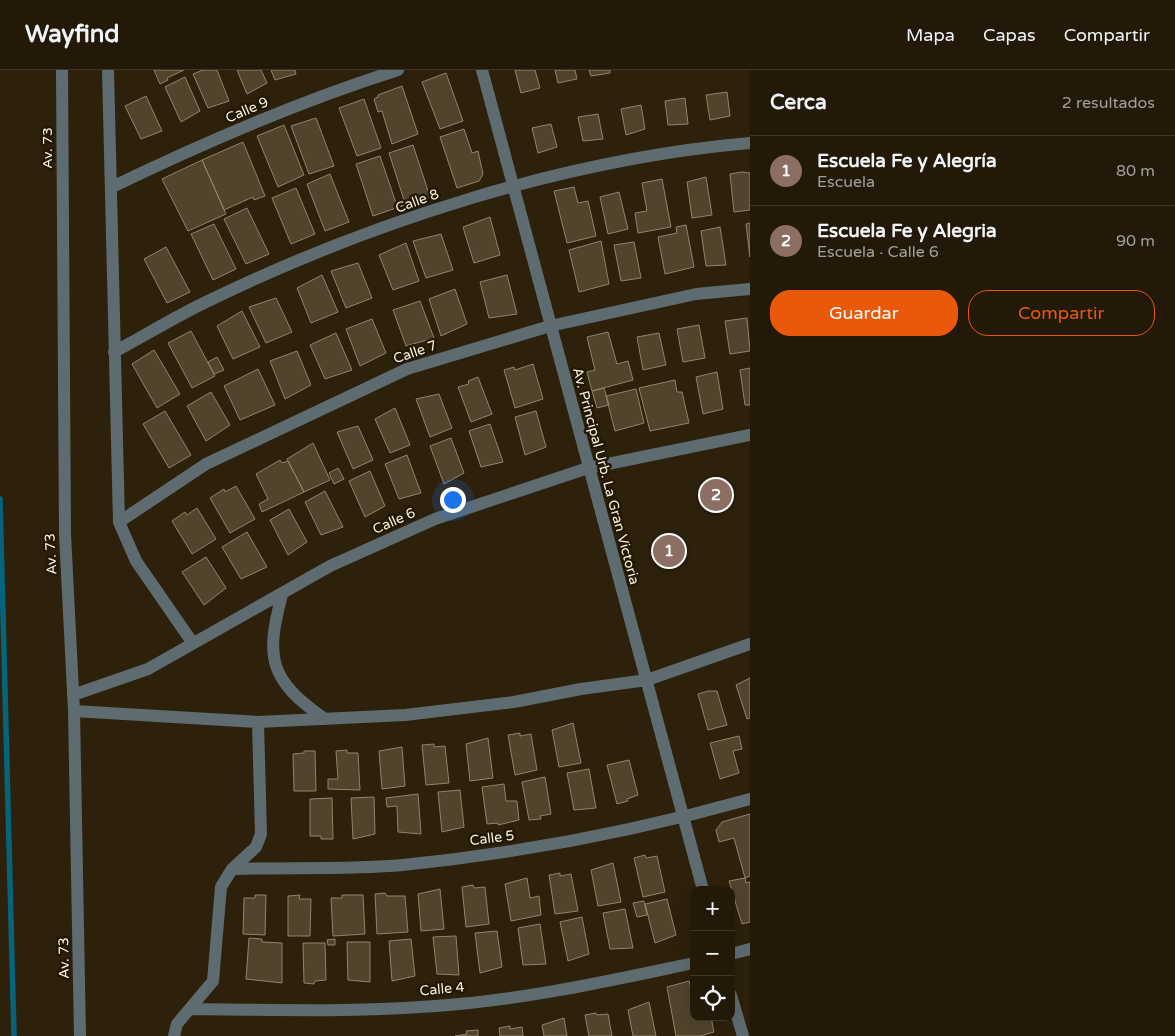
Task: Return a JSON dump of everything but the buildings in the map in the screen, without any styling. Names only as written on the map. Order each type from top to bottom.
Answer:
[{"type":"street","name":"Av. 73","points":[[62,70],[65,534],[74,711],[80,1036]]},
{"type":"street","points":[[108,70],[119,522],[136,561],[192,642]]},
{"type":"street","name":"Calle 9","points":[[112,188],[185,152],[292,107],[398,70]]},
{"type":"street","name":"Av. Principal Urb. La Gran Victoria","points":[[482,70],[588,468],[685,817],[702,886]]},
{"type":"street","name":"Calle 8","points":[[114,352],[204,304],[302,259],[432,211],[512,185],[693,148],[750,143]]},
{"type":"street","name":"Calle 7","points":[[119,522],[206,464],[408,369],[550,326],[696,294],[750,289]]},
{"type":"street","name":"Calle 6","points":[[73,695],[148,669],[192,642],[282,595],[330,566],[434,519],[588,468],[750,436]]},
{"type":"street","points":[[282,595],[275,622],[272,651],[275,668],[298,700],[325,719]]},
{"type":"street","points":[[74,711],[258,722],[405,715],[514,702],[581,689],[646,680],[750,644]]},
{"type":"street","points":[[174,1036],[177,1024],[213,981],[221,887],[232,869],[256,846],[260,834],[258,722]]},
{"type":"street","name":"Calle 5","points":[[232,869],[401,865],[542,847],[685,817],[750,799]]},
{"type":"street","points":[[735,953],[750,948]]},
{"type":"street","name":"Calle 4","points":[[190,1009],[357,1010],[460,1004],[606,981],[690,964]]},
{"type":"street","points":[[735,1009],[743,1036]]},
{"type":"waterway","points":[[0,499],[14,1036]]},
{"type":"place","name":"Escuela Fe y Alegria","points":[[716,495]]},
{"type":"place","name":"Escuela Fe y Alegría","points":[[669,551]]}]
